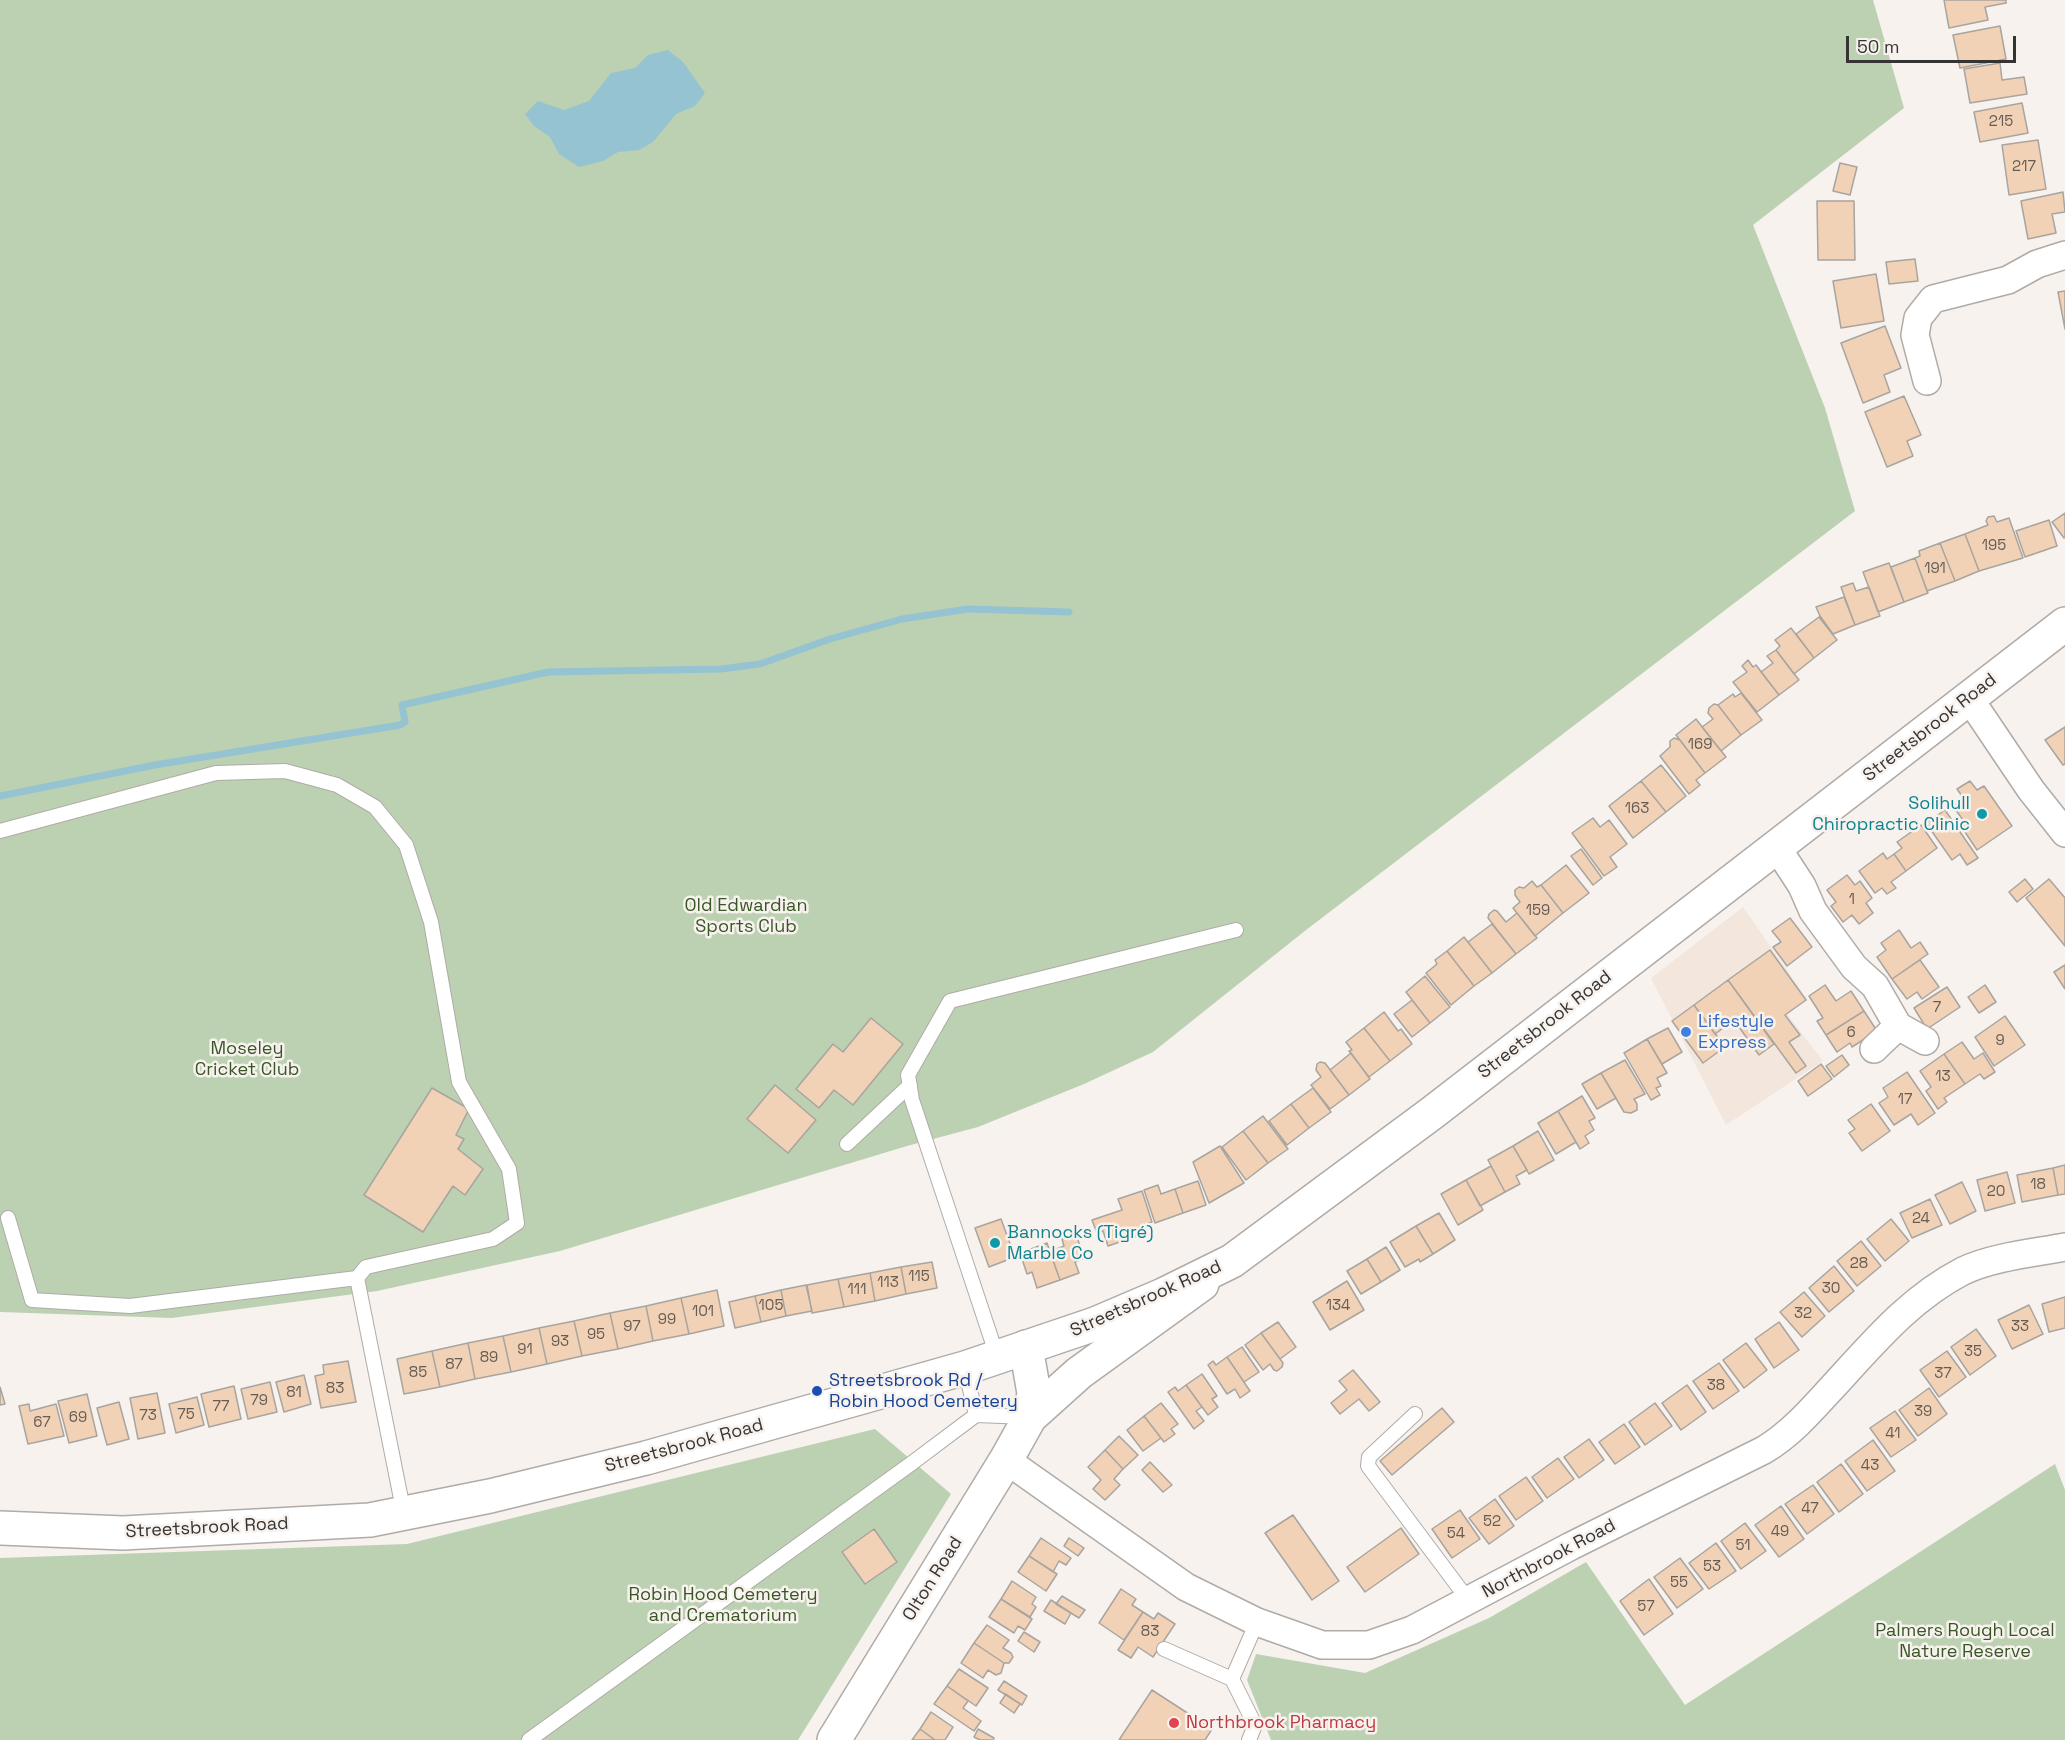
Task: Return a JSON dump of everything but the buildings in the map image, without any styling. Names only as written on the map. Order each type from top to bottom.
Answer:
[{"type":"main road","name":"Streetsbrook Road","points":[[0,1528],[123,1533],[370,1520],[404,1514],[490,1496],[646,1458],[965,1368],[1095,1324],[1163,1295],[1232,1261],[1432,1113],[2065,624]]},
{"type":"main road","name":"Olton Road","points":[[834,1740],[1030,1417],[1079,1373],[1177,1304],[1232,1261]]},
{"type":"main road","name":"Olton Road","points":[[1012,1352],[1034,1393],[1030,1417]]},
{"type":"street","points":[[1927,381],[1915,335],[1918,318],[1933,299],[2008,280],[2037,264],[2065,255]]},
{"type":"street","points":[[1969,698],[2031,790],[2065,833]]},
{"type":"street","points":[[1776,846],[1802,886],[1813,911],[1854,967],[1875,986],[1898,1026],[1925,1041]]},
{"type":"street","points":[[1874,1049],[1898,1026]]},
{"type":"street","name":"Northbrook Road","points":[[1006,1460],[1186,1587],[1257,1622],[1322,1645],[1369,1645],[1412,1630],[1571,1546],[1781,1440],[1899,1315],[1930,1290],[1965,1270],[2065,1246]]},
{"type":"lane","points":[[0,831],[216,773],[285,771],[337,785],[375,807],[406,845],[431,922],[459,1082],[509,1169],[517,1223],[494,1239],[366,1267],[357,1278],[130,1306],[32,1300],[8,1218]]},
{"type":"lane","points":[[1012,1352],[912,1100],[908,1075],[950,1001],[1236,930]]},
{"type":"lane","points":[[846,1144],[910,1085]]},
{"type":"lane","points":[[357,1278],[404,1514]]},
{"type":"lane","points":[[965,1368],[976,1415]]},
{"type":"lane","points":[[1415,1414],[1369,1457],[1368,1466],[1469,1601]]},
{"type":"lane","points":[[529,1740],[976,1415],[1030,1417]]},
{"type":"lane","points":[[1232,1679],[1257,1622]]},
{"type":"lane","points":[[1164,1649],[1232,1679],[1256,1725],[1249,1740]]},
{"type":"shaded area","points":[[1743,907],[1808,1000],[1787,1014],[1823,1061],[1726,1125],[1651,978]]},
{"type":"green space","points":[[0,0],[1873,0],[1904,108],[1753,225],[1825,408],[1855,511],[1306,930],[1153,1052],[1084,1084],[978,1127],[907,1146],[560,1251],[377,1291],[172,1318],[0,1312]]},
{"type":"green space","name":"Robin Hood Cemetery and Crematorium","points":[[875,1429],[951,1494],[798,1740],[0,1740],[0,1558],[407,1544]]},
{"type":"green space","name":"Palmers Rough Local Nature Reserve","points":[[2055,1464],[2065,1490],[2065,1740],[1271,1740],[1247,1680],[1256,1654],[1365,1673],[1489,1618],[1586,1562],[1685,1705]]},
{"type":"water","points":[[668,50],[683,62],[705,93],[695,106],[676,114],[653,142],[639,150],[618,152],[603,161],[579,167],[559,154],[550,137],[534,126],[525,114],[538,101],[564,110],[589,101],[611,73],[635,68],[648,55]]},
{"type":"waterway","points":[[0,796],[155,765],[400,725],[405,722],[402,705],[548,672],[721,669],[760,664],[830,639],[902,619],[968,609],[1069,612]]},
{"type":"place","name":"Solihull Chiropractic Clinic","points":[[1982,814]]},
{"type":"place","name":"Lifestyle Express","points":[[1686,1032]]},
{"type":"place","name":"Bannocks (Tigré) Marble Co","points":[[995,1243]]},
{"type":"place","name":"Streetsbrook Rd / Robin Hood Cemetery","points":[[817,1391]]},
{"type":"place","name":"Northbrook Pharmacy","points":[[1174,1723]]},
{"type":"park label","name":"Old Edwardian Sports Club","points":[[746,916]]},
{"type":"park label","name":"Moseley Cricket Club","points":[[247,1059]]}]
